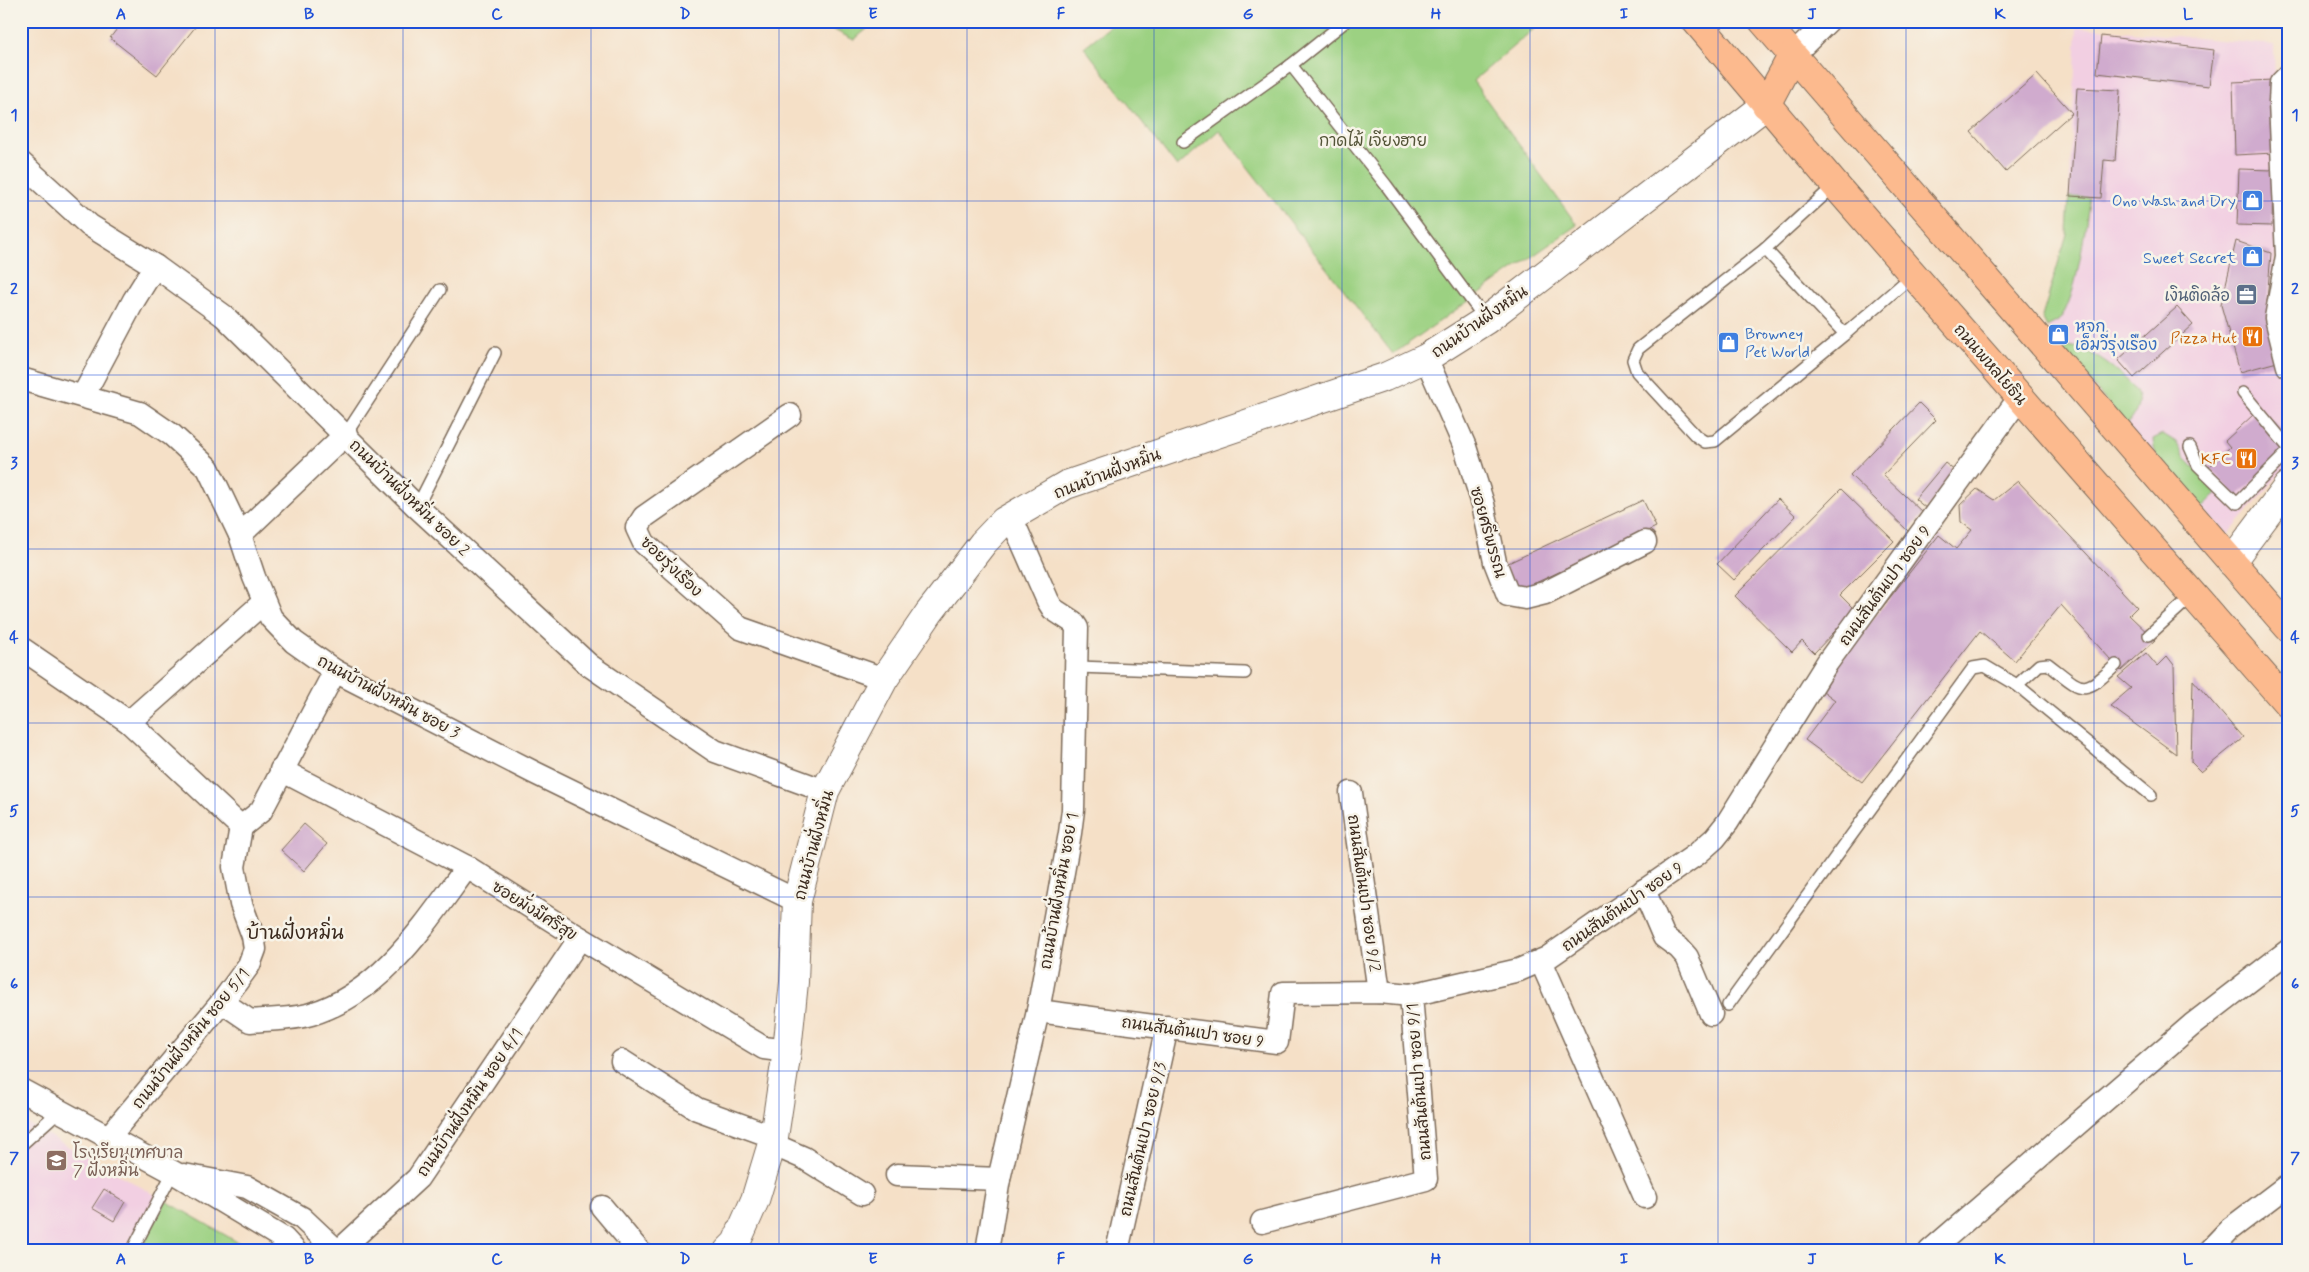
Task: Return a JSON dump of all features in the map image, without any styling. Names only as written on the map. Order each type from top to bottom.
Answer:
[{"type":"main road","name":"ถนนพหลโยธิน","points":[[1696,21],[1834,185],[2288,704]]},
{"type":"main road","points":[[1763,21],[2288,627]]},
{"type":"main road","points":[[1766,105],[1792,56]]},
{"type":"street","points":[[1792,56],[1828,21]]},
{"type":"street","points":[[2288,76],[2281,83],[2280,102],[2287,256],[2276,318],[2288,366]]},
{"type":"street","name":"ถนนบ้านฝั่งหมิ่น","points":[[728,1251],[736,1243],[756,1200],[773,1140],[788,1051],[794,982],[797,901],[825,791],[884,679],[929,613],[983,543],[1011,517],[1066,485],[1385,377],[1426,358],[1486,320],[1766,105]]},
{"type":"street","name":"ถนนบ้านฝั่งหมิ่น ซอย 2","points":[[21,163],[89,225],[155,266],[224,316],[346,434],[417,507],[589,665],[715,751],[825,791]]},
{"type":"street","points":[[84,396],[134,300],[155,266]]},
{"type":"street","name":"ซอยศรีพรรณ","points":[[1426,358],[1465,448],[1483,504],[1495,562],[1508,595],[1525,598],[1545,593],[1645,542]]},
{"type":"street","name":"ถนนบ้านฝั่งหมิน ซอย 3","points":[[21,379],[140,413],[172,436],[208,468],[240,535],[271,618],[294,642],[335,671],[532,772],[797,901]]},
{"type":"street","name":"ถนนสันต้นเปา ซอย 9","points":[[1038,1010],[1277,1042],[1283,993],[1379,992],[1410,995],[1519,970],[1541,961],[1697,854],[1715,838],[1727,823],[1827,663],[2020,397]]},
{"type":"street","name":"ซอยรุ่งเรือง","points":[[790,415],[644,517],[637,528],[638,534],[644,543],[740,628],[751,634],[884,679]]},
{"type":"street","points":[[240,535],[346,434]]},
{"type":"street","points":[[2230,562],[2288,486]]},
{"type":"street","name":"ถนนบ้านฝั่งหมิ่น ซอย 1","points":[[986,1251],[999,1179],[1038,1010],[1070,834],[1078,667],[1077,628],[1073,622],[1053,609],[1048,601],[1011,517]]},
{"type":"street","points":[[129,722],[264,602]]},
{"type":"street","points":[[21,648],[129,722],[241,827],[261,811],[335,671]]},
{"type":"street","name":"ซอยมั่งมีศรีสุข","points":[[281,770],[467,867],[580,938],[764,1048],[788,1051]]},
{"type":"street","name":"ถนนสันต้นเปา ซอย 9/2","points":[[1351,793],[1379,992]]},
{"type":"street","name":"ถนนบ้านฝั่งหมิน ซอย 5/1","points":[[107,1139],[222,1002],[249,965],[255,949],[253,936],[241,904],[234,866],[241,827]]},
{"type":"street","points":[[222,1002],[250,1022],[310,1014],[358,993],[413,941],[467,867]]},
{"type":"street","points":[[1644,890],[1664,937],[1679,948],[1687,958],[1720,1010]]},
{"type":"street","name":"ถนนบ้านฝั่งหมิน ซอย 4/1","points":[[338,1251],[418,1178],[580,938]]},
{"type":"street","points":[[1930,1251],[2192,1025],[2288,951]]},
{"type":"street","points":[[1541,961],[1645,1197]]},
{"type":"street","name":"ถนนสันต้นเปา ซอย 9/1","points":[[1262,1222],[1426,1179],[1410,995]]},
{"type":"street","name":"ถนนสันต้นเปา ซอย 9/3","points":[[1117,1251],[1167,1027]]},
{"type":"street","points":[[622,1061],[697,1109],[773,1140],[862,1194]]},
{"type":"street","points":[[21,1090],[107,1139],[173,1172],[284,1239],[295,1251]]},
{"type":"street","points":[[173,1172],[247,1187],[302,1218],[338,1251]]},
{"type":"street","points":[[896,1175],[999,1179]]},
{"type":"street","points":[[2209,1251],[2230,1230],[2288,1185]]},
{"type":"street","points":[[602,1207],[639,1251]]},
{"type":"lane","points":[[1183,142],[1291,65],[1346,21]]},
{"type":"lane","points":[[1291,65],[1386,185],[1486,320]]},
{"type":"lane","points":[[1834,185],[1765,249],[1638,349],[1633,360],[1637,372],[1696,436],[1705,442],[1715,442],[1913,275]]},
{"type":"lane","points":[[1765,249],[1845,334]]},
{"type":"lane","points":[[346,434],[440,290]]},
{"type":"lane","points":[[417,507],[495,353]]},
{"type":"lane","points":[[2243,392],[2288,447]]},
{"type":"lane","points":[[2190,447],[2198,465],[2237,503],[2288,452]]},
{"type":"lane","points":[[2149,635],[2193,595]]},
{"type":"lane","points":[[2017,685],[2039,665],[2048,664],[2079,688],[2090,688],[2116,665]]},
{"type":"lane","points":[[1720,1010],[1973,668],[1985,666],[2017,685],[2151,795]]},
{"type":"lane","points":[[1078,667],[1245,673]]},
{"type":"lane","points":[[21,1145],[59,1111]]},
{"type":"lane","points":[[132,1251],[173,1172]]},
{"type":"shaded area","points":[[2077,27],[2274,45],[2279,231],[2270,298],[2288,385],[2288,464],[2228,535],[2163,469],[2062,350],[2042,317],[2067,234]]},
{"type":"shaded area","name":"โรงเรียนเทศบาล 7 ฝั่งหมิ่น","points":[[21,1120],[166,1201],[253,1251],[21,1251]]},
{"type":"green space","points":[[816,21],[876,21],[854,40]]},
{"type":"green space","name":"กาดไม้ เจียงฮาย","points":[[1117,21],[1543,21],[1473,81],[1577,225],[1393,354],[1219,130],[1177,167],[1084,47]]},
{"type":"green space","points":[[2069,197],[2090,197],[2083,244],[2075,281],[2065,312],[2058,321],[2047,327],[2042,317],[2067,234]]},
{"type":"green space","points":[[2060,346],[2077,347],[2086,351],[2104,361],[2130,383],[2138,397],[2138,405],[2126,425]]},
{"type":"green space","points":[[2163,434],[2176,442],[2185,458],[2218,492],[2202,508],[2171,477],[2158,459],[2153,439]]},
{"type":"green space","points":[[166,1201],[253,1251],[140,1251]]},
{"type":"building","points":[[123,21],[200,21],[157,75],[110,38]]},
{"type":"building","points":[[2101,36],[2214,50],[2209,86],[2097,73]]},
{"type":"building","points":[[2037,74],[2072,113],[2006,172],[1971,132]]},
{"type":"building","points":[[2272,80],[2274,153],[2235,155],[2233,82]]},
{"type":"building","points":[[2077,88],[2120,90],[2115,161],[2104,160],[2101,198],[2070,196]]},
{"type":"building","points":[[2239,169],[2273,170],[2272,226],[2237,225]]},
{"type":"building","points":[[2236,241],[2271,253],[2267,301],[2281,361],[2240,372],[2221,305]]},
{"type":"building","points":[[2177,307],[2193,325],[2134,378],[2118,360]]},
{"type":"building","points":[[1919,403],[1936,420],[1883,475],[1924,514],[1908,531],[1850,475]]},
{"type":"building","name":"KFC","points":[[2253,415],[2266,428],[2273,421],[2284,433],[2277,440],[2286,450],[2237,496],[2209,467],[2230,447],[2225,441]]},
{"type":"building","points":[[1945,463],[1955,471],[1927,509],[1915,499]]},
{"type":"building","points":[[2018,481],[2137,607],[2129,615],[2155,640],[2121,671],[2061,605],[2015,661],[1980,631],[1862,782],[1805,740],[1835,700],[1819,688],[1939,535],[1956,549],[1972,530],[1961,522],[1960,505],[1977,489],[1994,500]]},
{"type":"building","points":[[1841,489],[1894,541],[1840,595],[1855,610],[1814,653],[1802,641],[1792,652],[1735,596]]},
{"type":"building","points":[[1778,499],[1796,516],[1734,580],[1717,564]]},
{"type":"building","points":[[1643,500],[1656,527],[1516,592],[1504,565]]},
{"type":"building","points":[[2146,653],[2157,666],[2167,656],[2174,665],[2176,754],[2110,706],[2131,688],[2118,677]]},
{"type":"building","points":[[2193,680],[2243,738],[2201,772],[2191,762]]},
{"type":"building","points":[[304,824],[327,844],[304,871],[281,850]]},
{"type":"building","points":[[104,1189],[125,1202],[114,1221],[92,1208]]},
{"type":"place","name":"Ono Wash and Dry","points":[[2252,200]]},
{"type":"place","name":"Sweet Secret","points":[[2252,257]]},
{"type":"place","name":"เงินติดล้อ","points":[[2246,295]]},
{"type":"place","name":"หจก. เอ็มวีรุ่งเรือง","points":[[2059,335]]},
{"type":"place","name":"Pizza Hut","points":[[2253,337]]},
{"type":"place","name":"Browney Pet World","points":[[1729,342]]},
{"type":"place","name":"KFC","points":[[2247,458]]},
{"type":"place","name":"โรงเรียนเทศบาล 7 ฝั่งหมิ่น","points":[[57,1161]]},
{"type":"district","name":"บ้านฝั่งหมิ่น","points":[[295,932]]}]
